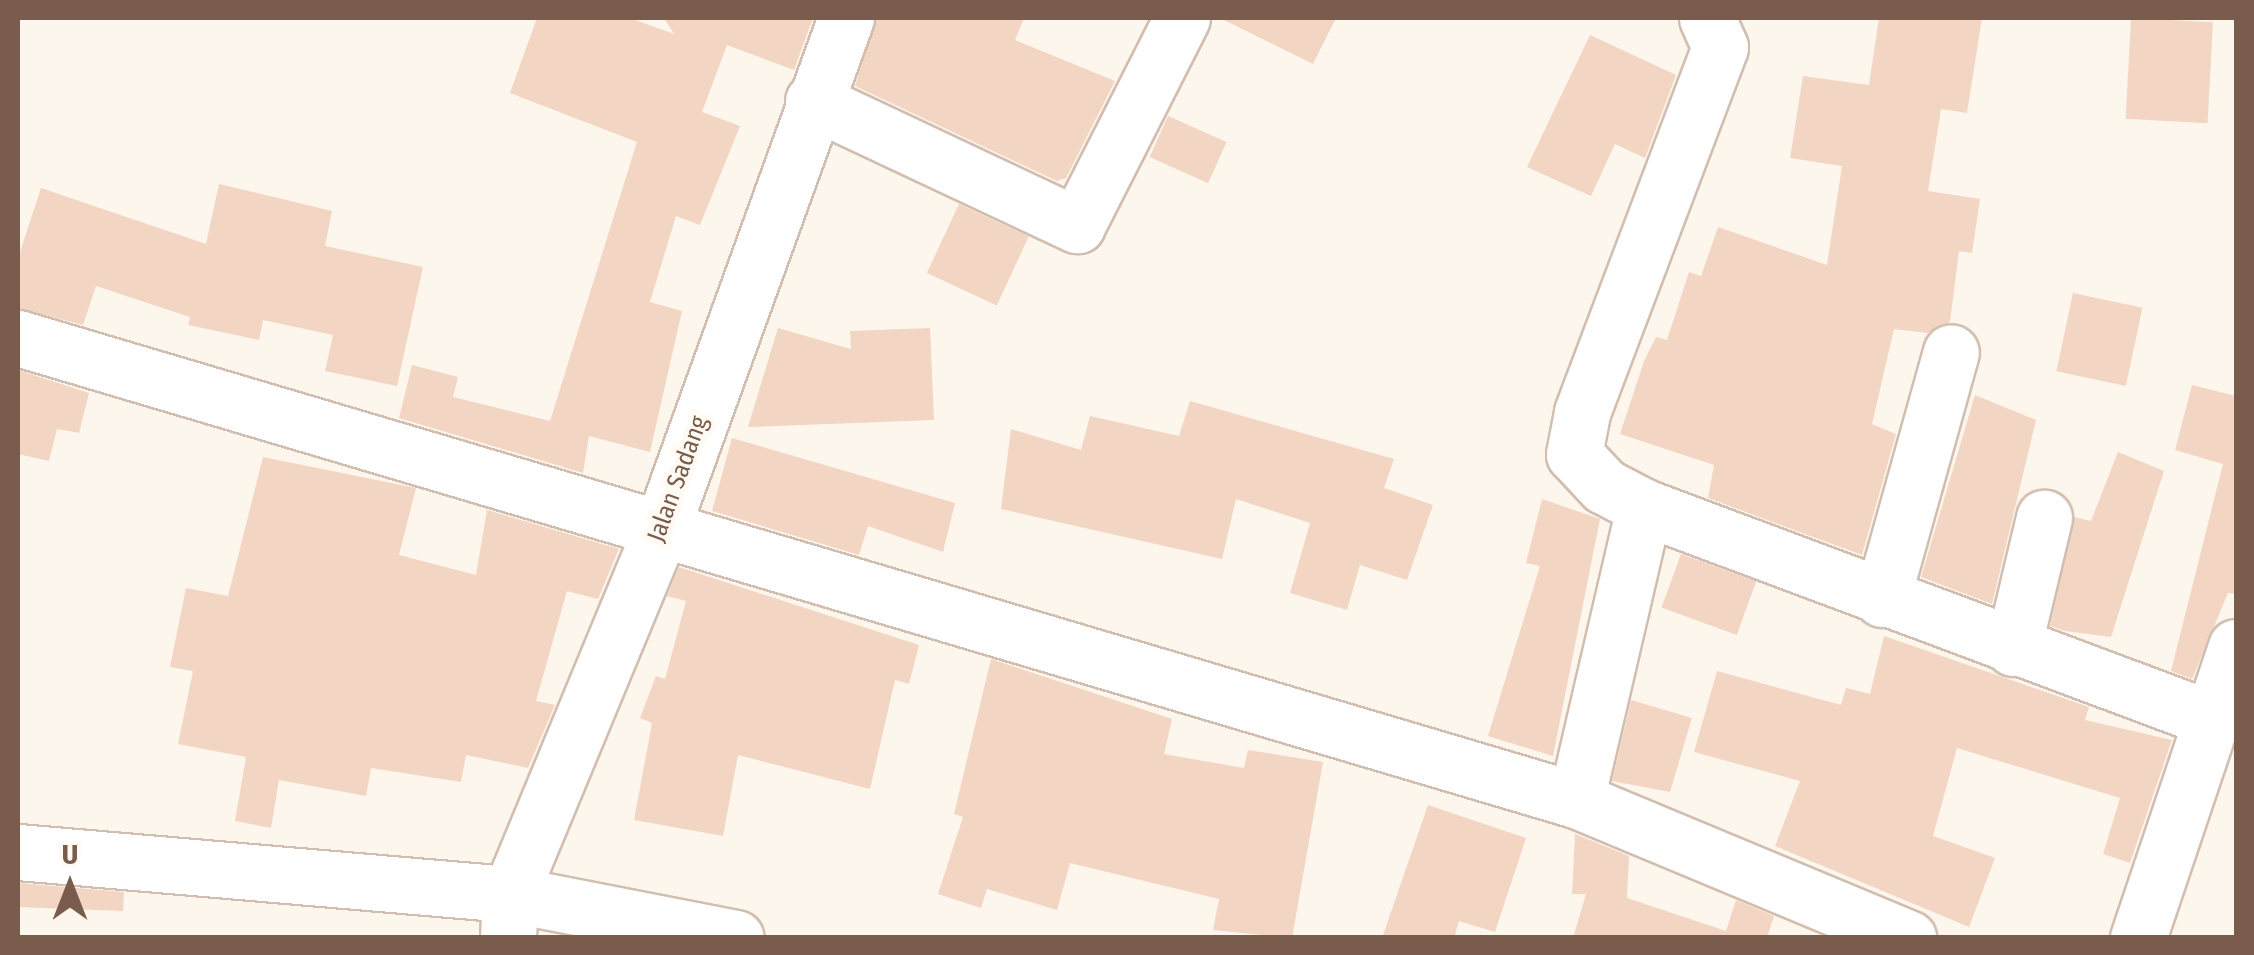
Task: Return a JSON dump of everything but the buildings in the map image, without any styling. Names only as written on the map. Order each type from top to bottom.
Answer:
[{"type":"street","name":"Jalan Sadang","points":[[509,916],[662,527],[846,18]]},
{"type":"street","points":[[813,101],[1077,225],[1182,18]]},
{"type":"street","points":[[1707,18],[1720,47],[1582,413],[1574,454],[1604,486],[1644,507],[2214,720]]},
{"type":"street","points":[[18,338],[1576,800],[1908,938]]},
{"type":"street","points":[[1882,599],[1950,352]]},
{"type":"street","points":[[1576,800],[1644,507]]},
{"type":"street","points":[[2013,648],[2044,518]]},
{"type":"street","points":[[2138,938],[2236,647]]},
{"type":"street","points":[[18,852],[509,916],[736,938]]}]
